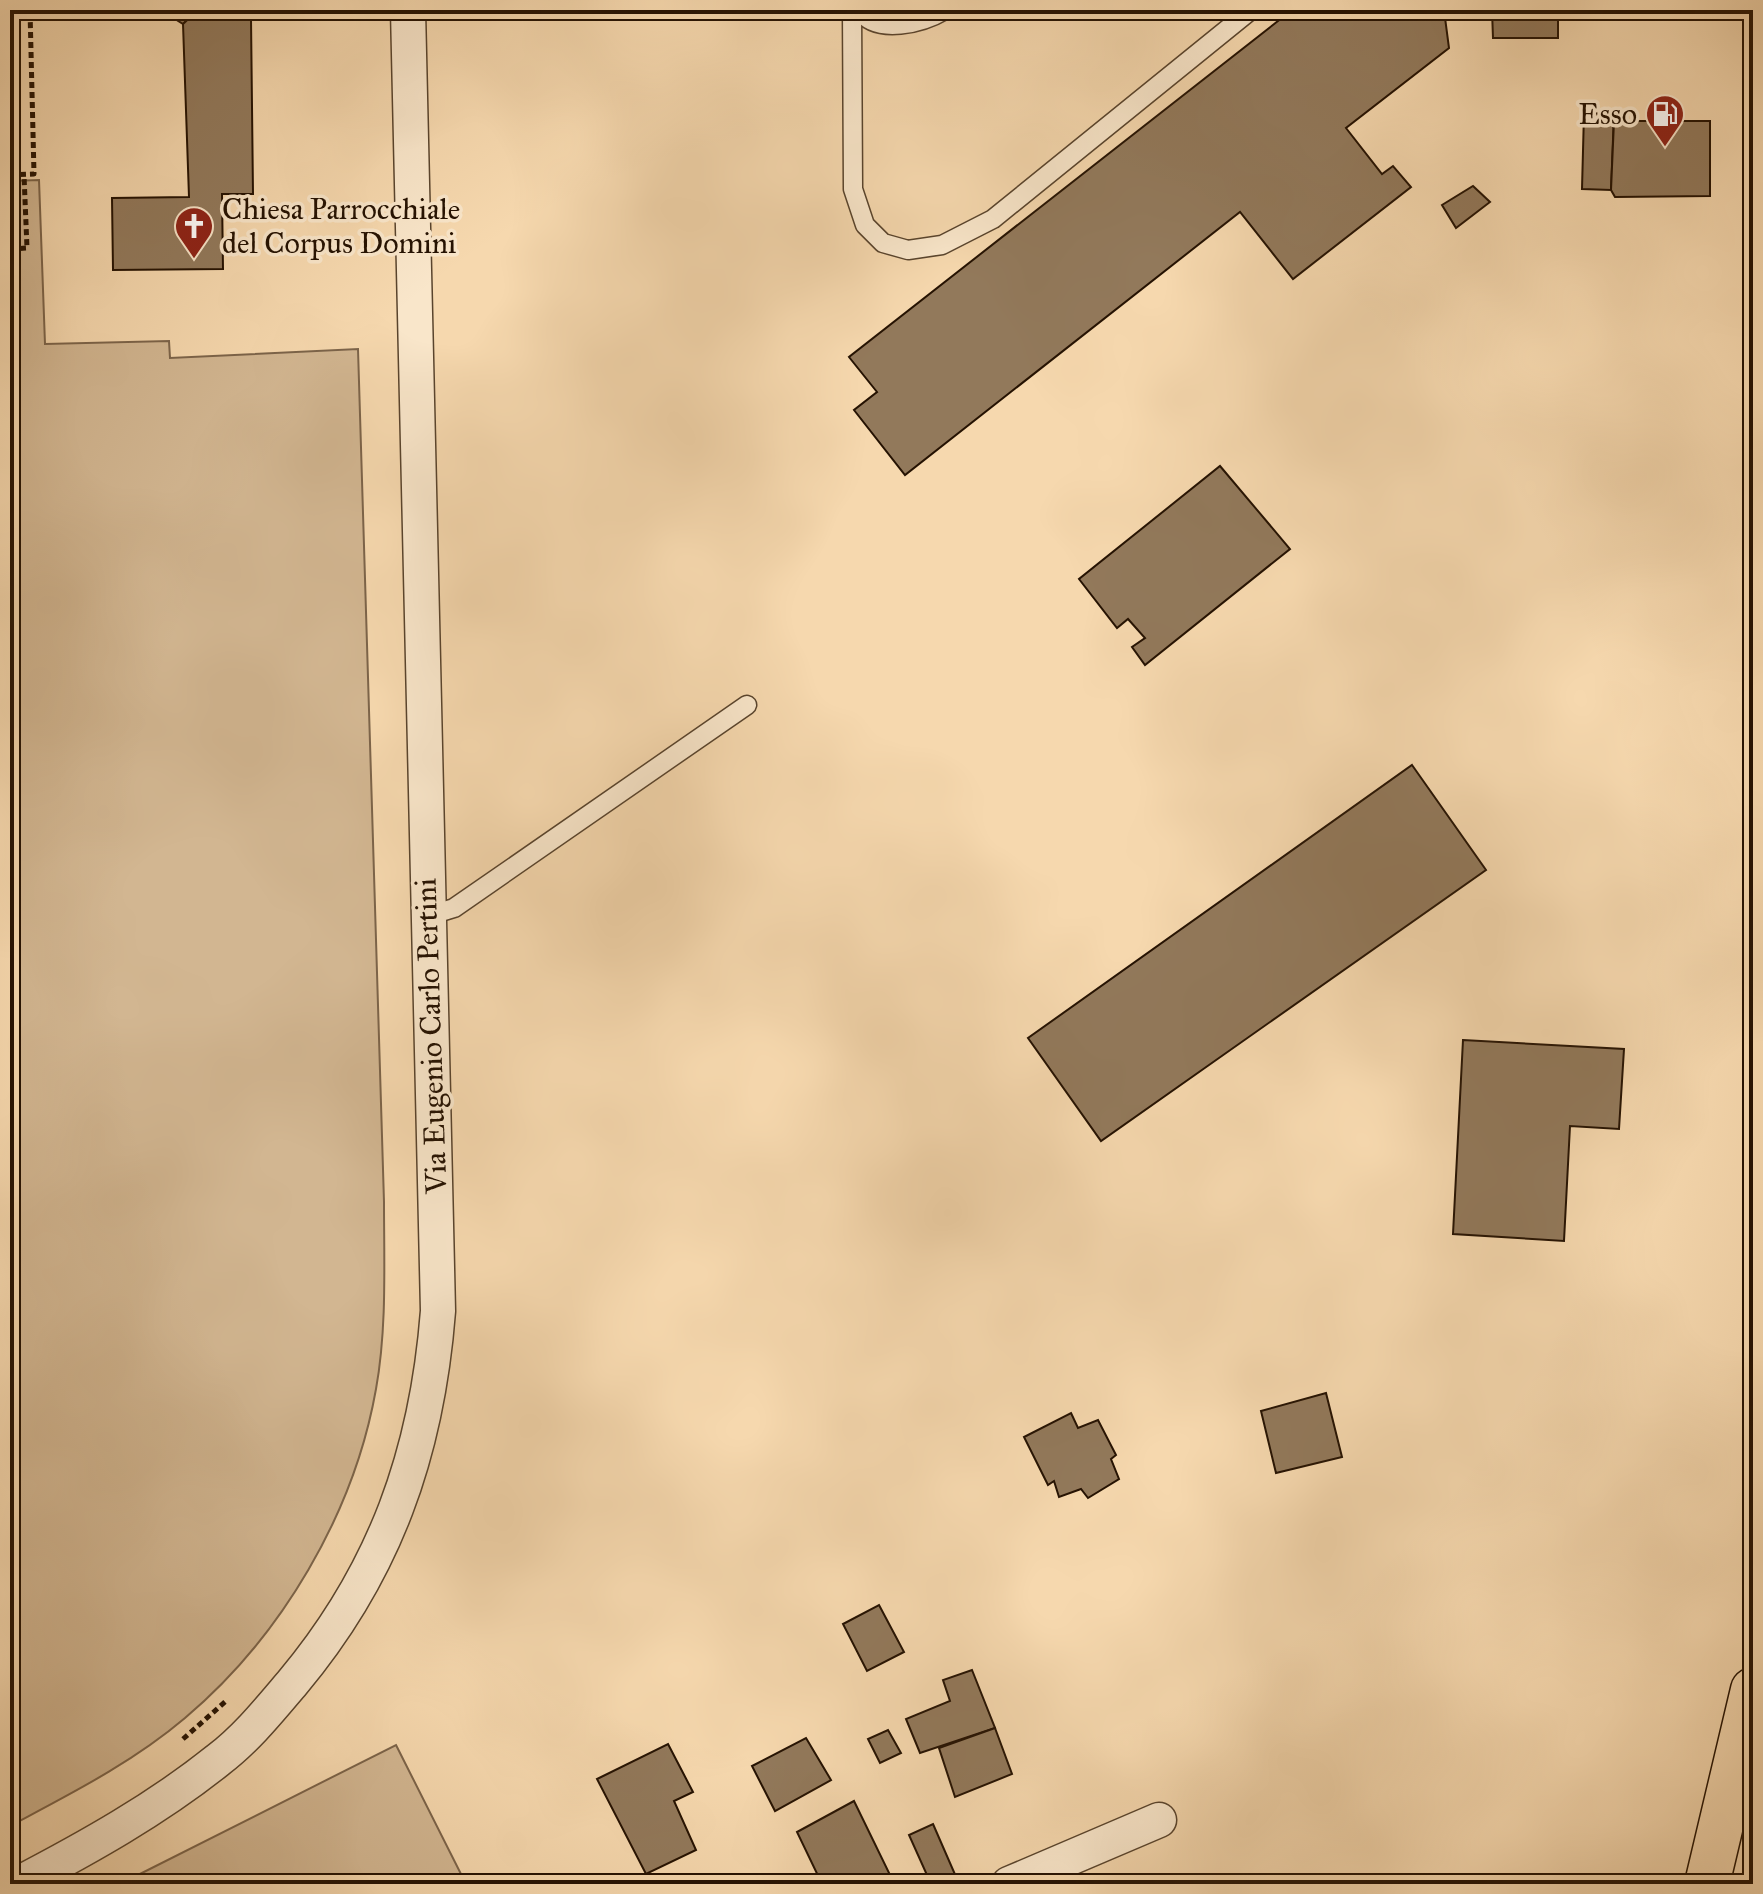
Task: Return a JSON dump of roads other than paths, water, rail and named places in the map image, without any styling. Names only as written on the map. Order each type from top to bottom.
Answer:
[{"type":"main road","points":[[1707,1884],[1753,1690]]},
{"type":"street","name":"Via Eugenio Carlo Pertini","points":[[18,1884],[90,1846],[192,1779],[243,1739],[319,1650],[358,1595],[383,1543],[423,1426],[438,1311],[408,10]]},
{"type":"street","points":[[1009,1884],[1159,1820]]},
{"type":"lane","points":[[852,10],[853,189],[865,225],[883,243],[908,250],[942,245],[993,219],[1251,10]]},
{"type":"lane","points":[[859,10],[862,15],[882,24],[909,24],[945,10]]},
{"type":"lane","points":[[428,916],[454,908],[747,705]]},
{"type":"place","name":"Esso","points":[[1665,148]]},
{"type":"place","name":"Chiesa Parrocchiale del Corpus Domini","points":[[194,260]]}]
